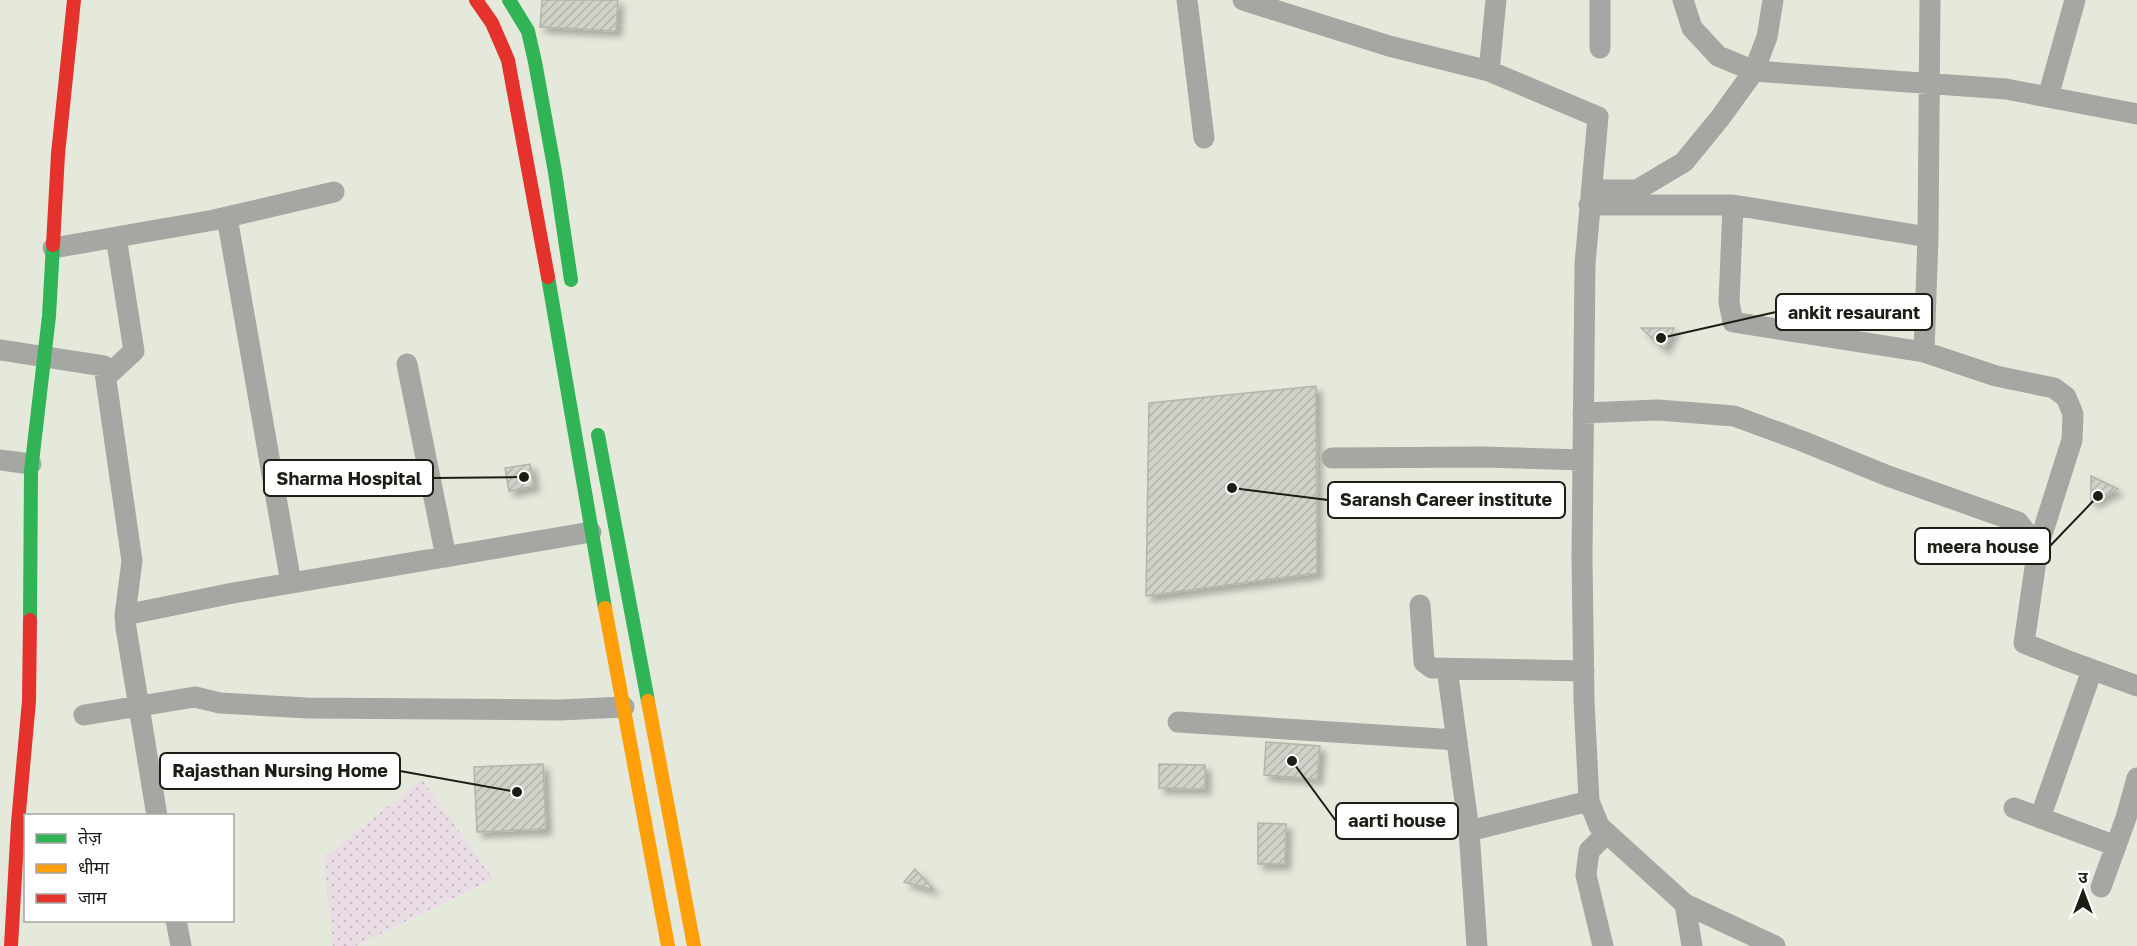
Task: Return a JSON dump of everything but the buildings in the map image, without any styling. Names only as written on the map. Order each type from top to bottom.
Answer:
[{"type":"main road","points":[[11,946],[20,878],[29,701],[32,464],[49,316],[58,154],[74,0]]},
{"type":"main road","points":[[476,0],[492,23],[508,60],[547,269],[591,532],[668,946]]},
{"type":"main road","points":[[509,0],[528,31],[535,62],[555,172],[573,295]]},
{"type":"main road","points":[[596,424],[694,946]]},
{"type":"street","points":[[1187,0],[1204,138]]},
{"type":"street","points":[[1243,0],[1389,46],[1489,71],[1598,117],[1585,264],[1583,413],[1584,671],[1589,801],[1599,826],[1685,904],[1775,946]]},
{"type":"street","points":[[1489,71],[1496,0]]},
{"type":"street","points":[[1600,0],[1600,48]]},
{"type":"street","points":[[1683,0],[1692,28],[1718,56],[1754,70],[2006,89],[2137,114]]},
{"type":"street","points":[[1590,197],[1637,190],[1684,162],[1720,118],[1754,70],[1767,37],[1773,0]]},
{"type":"street","points":[[1924,352],[1928,237],[1930,0]]},
{"type":"street","points":[[2048,97],[2075,0]]},
{"type":"street","points":[[53,248],[228,217],[333,192]]},
{"type":"street","points":[[1590,197],[1733,205],[1928,237]]},
{"type":"street","points":[[1733,205],[1729,302],[1733,322],[1924,352],[1996,376],[2054,388],[2066,397],[2073,414],[2072,440],[2038,547],[2024,643],[2137,686]]},
{"type":"street","points":[[228,217],[291,583]]},
{"type":"street","points":[[106,377],[134,351],[116,237]]},
{"type":"street","points":[[0,350],[104,366],[132,561],[125,615],[157,814]]},
{"type":"street","points":[[407,364],[446,557]]},
{"type":"street","points":[[1583,413],[1658,410],[1734,416],[1888,476],[2018,522],[2038,547]]},
{"type":"street","points":[[1332,458],[1483,457],[1583,460]]},
{"type":"street","points":[[0,460],[32,464]]},
{"type":"street","points":[[125,615],[291,583],[591,532]]},
{"type":"street","points":[[1420,605],[1424,662],[1432,668],[1584,671]]},
{"type":"street","points":[[1447,668],[1469,831],[1477,946]]},
{"type":"street","points":[[2040,818],[2092,669]]},
{"type":"street","points":[[84,715],[195,697],[220,703],[307,708],[536,710],[624,707]]},
{"type":"street","points":[[1178,722],[1457,740]]},
{"type":"street","points":[[2100,887],[2116,846],[2137,778]]},
{"type":"street","points":[[1469,831],[1589,801]]},
{"type":"street","points":[[2014,808],[2116,846]]},
{"type":"street","points":[[1603,946],[1586,875],[1589,851],[1607,833]]},
{"type":"street","points":[[1685,904],[1692,946]]},
{"type":"street","points":[[176,922],[181,946]]},
{"type":"shaded area","points":[[422,779],[493,879],[355,946],[333,946],[324,858]]},
{"type":"traffic: fast","points":[[509,0],[528,31],[535,62],[555,172],[571,280]]},
{"type":"traffic: fast","points":[[30,620],[31,471],[49,316],[53,245]]},
{"type":"traffic: fast","points":[[548,277],[605,608]]},
{"type":"traffic: fast","points":[[598,435],[648,701]]},
{"type":"traffic: slow","points":[[605,608],[668,946]]},
{"type":"traffic: slow","points":[[648,701],[694,946]]},
{"type":"traffic: jam","points":[[53,245],[58,154],[74,0]]},
{"type":"traffic: jam","points":[[476,0],[492,23],[508,60],[548,277]]},
{"type":"traffic: jam","points":[[11,946],[18,823],[29,701],[30,620]]},
{"type":"place","name":"ankit resaurant","points":[[1661,338]]},
{"type":"place","name":"Sharma Hospital","points":[[524,477]]},
{"type":"place","name":"Saransh Career institute","points":[[1232,488]]},
{"type":"place","name":"meera house","points":[[2098,496]]},
{"type":"place","name":"aarti house","points":[[1292,761]]},
{"type":"place","name":"Rajasthan Nursing Home","points":[[517,792]]}]
